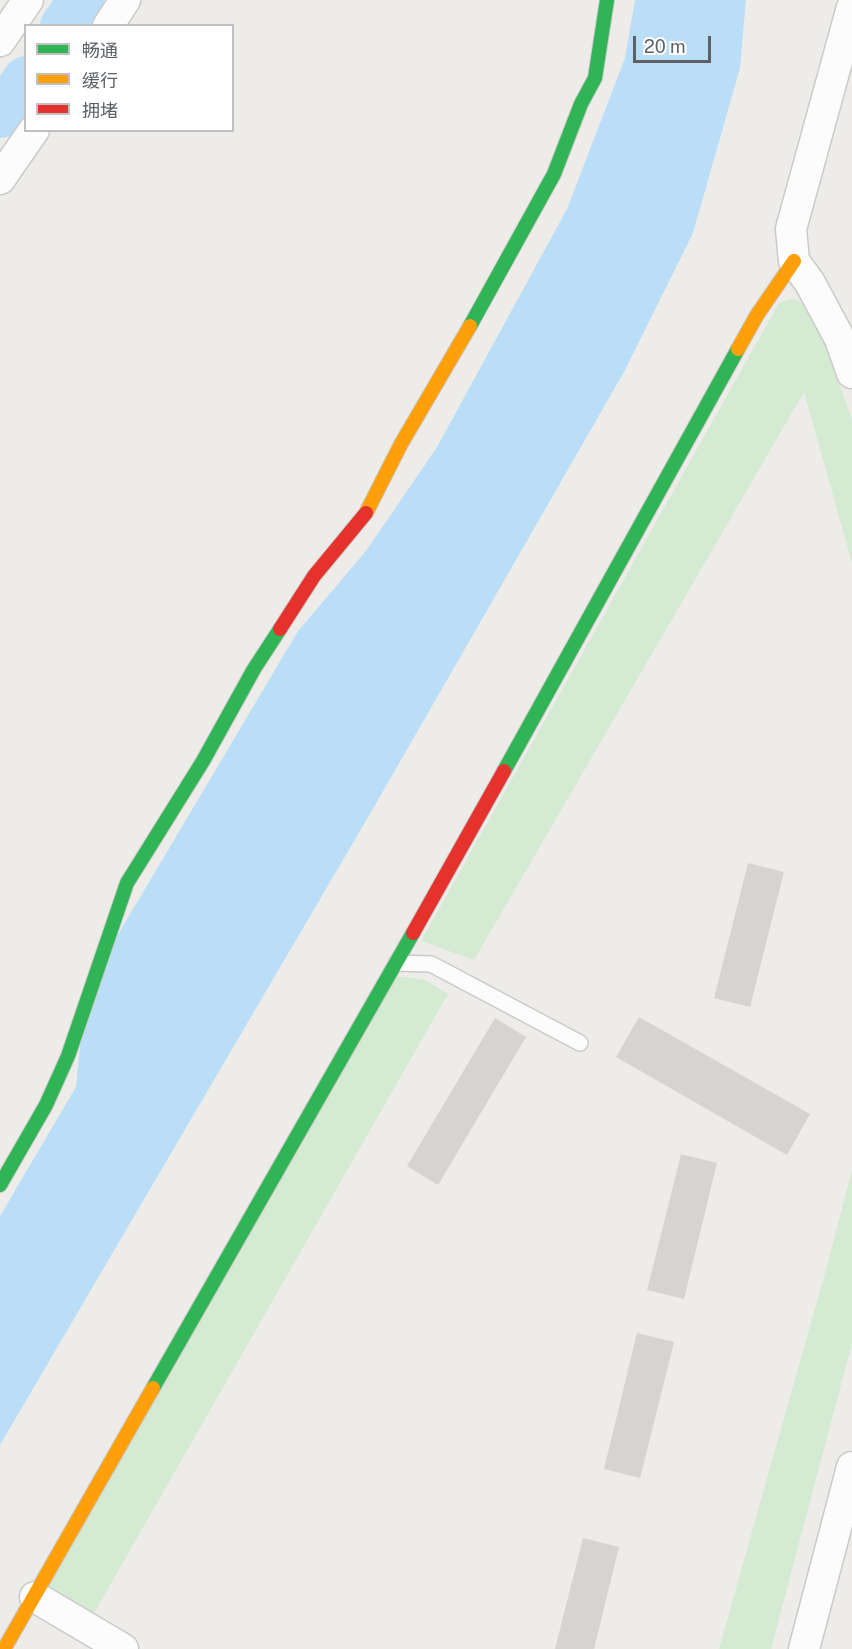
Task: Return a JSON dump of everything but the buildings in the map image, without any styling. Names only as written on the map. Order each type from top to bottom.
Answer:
[{"type":"street","points":[[0,41],[28,0]]},
{"type":"street","points":[[109,24],[125,0]]},
{"type":"street","points":[[0,1185],[46,1106],[68,1056],[127,883],[203,761],[254,669],[314,576],[366,513],[401,444],[480,310],[554,174],[581,104],[595,78],[607,0]]},
{"type":"street","points":[[852,7],[791,230],[794,261],[810,283],[840,339],[852,373]]},
{"type":"street","points":[[0,179],[33,132]]},
{"type":"street","points":[[4,1649],[396,963],[757,315],[794,261]]},
{"type":"street","points":[[804,1649],[852,1467]]},
{"type":"street","points":[[35,1597],[123,1649]]},
{"type":"lane","points":[[396,963],[431,963],[580,1044]]},
{"type":"green space","points":[[790,299],[803,302],[814,311],[852,420],[852,563],[804,392],[474,960],[421,941],[779,303]]},
{"type":"green space","points":[[396,976],[425,980],[448,994],[89,1622],[42,1594]]},
{"type":"green space","points":[[852,1169],[852,1343],[771,1649],[719,1649],[830,1255]]},
{"type":"water","points":[[635,0],[746,0],[740,68],[693,233],[624,372],[374,807],[0,1445],[0,1216],[76,1087],[88,985],[298,631],[366,551],[437,447],[567,209],[625,58]]},
{"type":"waterway","points":[[64,24],[81,0]]},
{"type":"waterway","points":[[0,115],[24,82]]},
{"type":"traffic: fast","points":[[470,326],[554,174],[581,104],[595,78],[607,0]]},
{"type":"traffic: fast","points":[[504,771],[738,349]]},
{"type":"traffic: fast","points":[[0,1185],[46,1105],[68,1056],[127,883],[203,761],[254,669],[280,629]]},
{"type":"traffic: fast","points":[[153,1388],[413,933]]},
{"type":"traffic: slow","points":[[738,349],[757,315],[794,261]]},
{"type":"traffic: slow","points":[[366,513],[401,444],[470,326]]},
{"type":"traffic: slow","points":[[4,1649],[153,1388]]},
{"type":"traffic: jam","points":[[280,629],[314,576],[366,513]]},
{"type":"traffic: jam","points":[[413,933],[504,771]]}]
